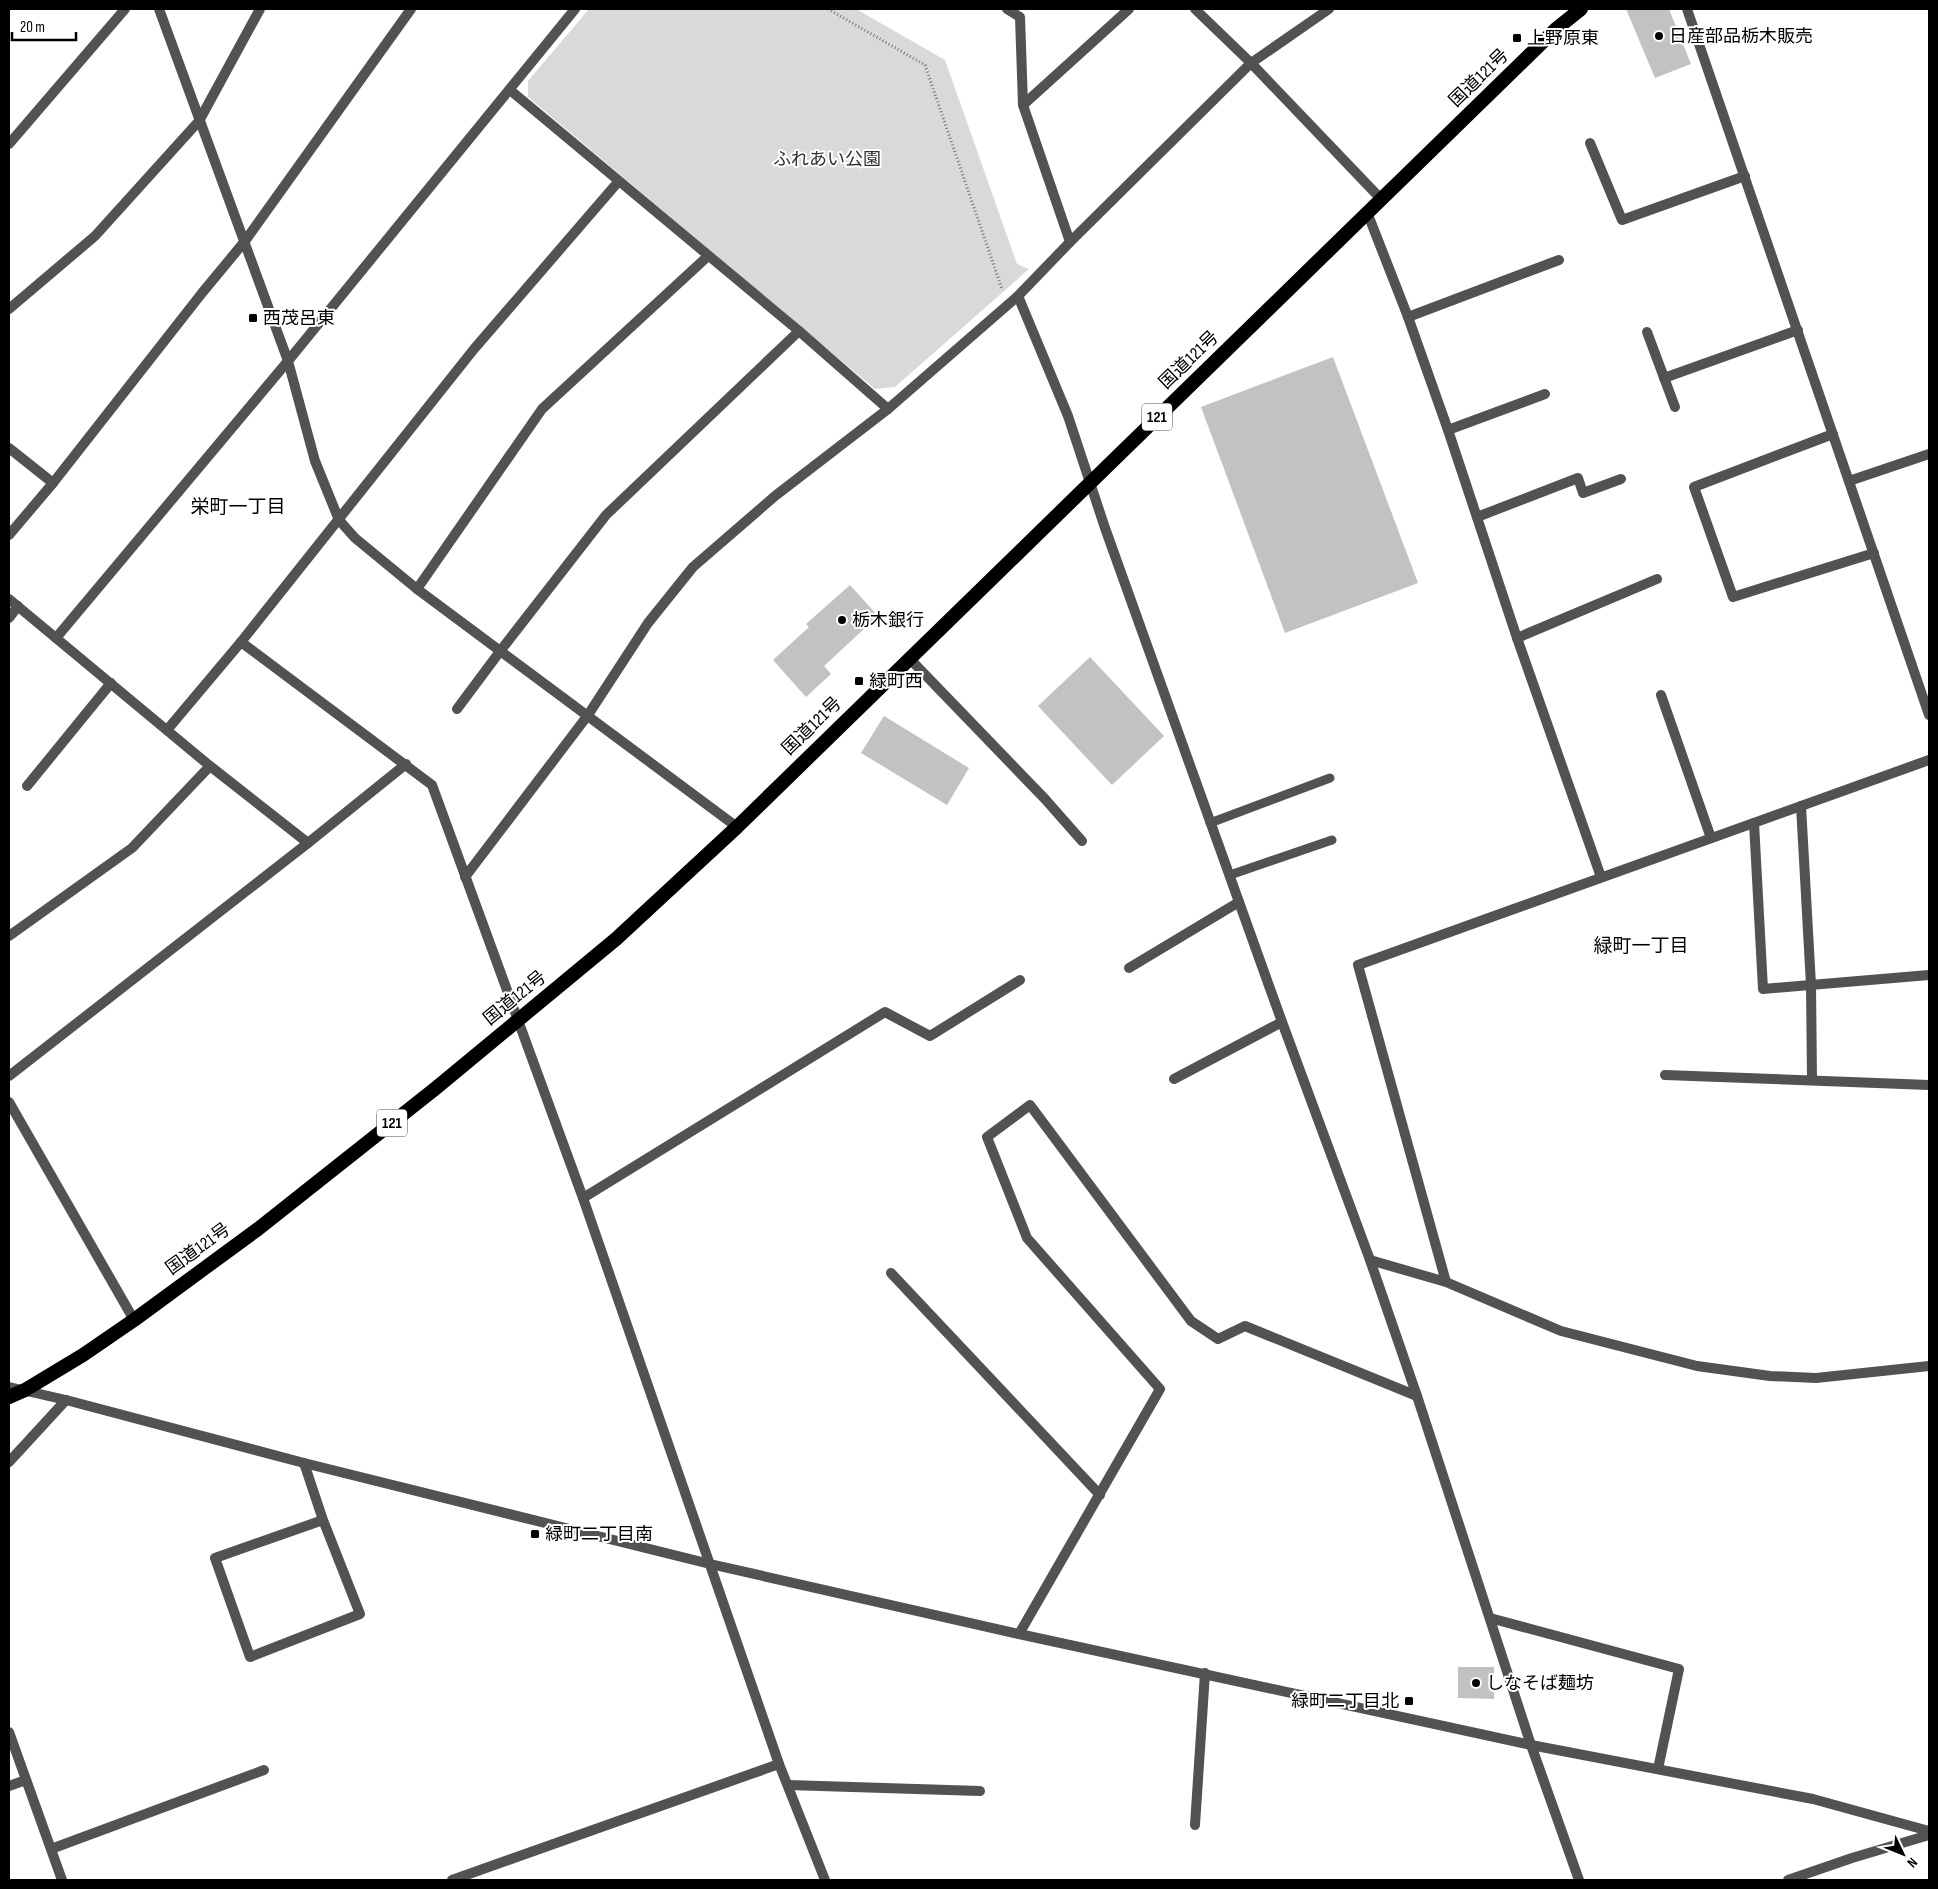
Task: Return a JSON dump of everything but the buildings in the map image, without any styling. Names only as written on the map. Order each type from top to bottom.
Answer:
[{"type":"highway","name":"国道121号","points":[[9,1397],[25,1390],[83,1355],[258,1229],[616,939],[737,827],[1367,212],[1556,29],[1580,9]]},
{"type":"street","points":[[9,144],[125,9]]},
{"type":"street","points":[[159,9],[288,361],[315,460],[339,520],[355,538],[417,589],[737,827]]},
{"type":"street","points":[[9,309],[94,236],[199,121],[260,9]]},
{"type":"street","points":[[9,535],[53,483],[245,241],[411,9]]},
{"type":"street","points":[[56,638],[288,361],[575,9]]},
{"type":"street","points":[[1007,9],[1020,17],[1023,105],[1070,242]]},
{"type":"street","points":[[1023,105],[1129,9]]},
{"type":"street","points":[[1195,9],[1251,64],[1381,199]]},
{"type":"street","points":[[465,877],[588,715],[648,623],[693,567],[775,496],[888,409],[1018,296],[1070,242],[1251,64],[1329,9]]},
{"type":"street","points":[[1687,9],[1929,715]]},
{"type":"street","points":[[510,90],[799,331],[888,409]]},
{"type":"street","points":[[1590,143],[1622,220],[1745,176]]},
{"type":"street","points":[[167,730],[241,642],[474,349],[618,182]]},
{"type":"street","points":[[1367,212],[1408,317],[1448,430],[1517,638],[1601,877]]},
{"type":"street","points":[[417,589],[542,409],[708,256]]},
{"type":"street","points":[[1408,317],[1559,260]]},
{"type":"street","points":[[1018,296],[1068,416],[1210,823],[1370,1260],[1579,1880]]},
{"type":"street","points":[[1664,378],[1798,330]]},
{"type":"street","points":[[457,709],[606,516],[799,331]]},
{"type":"street","points":[[1647,332],[1675,407]]},
{"type":"street","points":[[1448,430],[1545,394]]},
{"type":"street","points":[[1833,434],[1694,487],[1697,496],[1733,597],[1874,553]]},
{"type":"street","points":[[9,448],[53,483]]},
{"type":"street","points":[[1849,481],[1929,454]]},
{"type":"street","points":[[1477,517],[1578,478],[1583,493],[1621,479]]},
{"type":"street","points":[[1517,638],[1657,579]]},
{"type":"street","points":[[9,599],[210,766],[308,842]]},
{"type":"street","points":[[9,618],[18,606]]},
{"type":"street","points":[[241,642],[432,784],[583,1198],[779,1764],[825,1880]]},
{"type":"street","points":[[909,658],[1045,799],[1082,842]]},
{"type":"street","points":[[27,786],[111,683]]},
{"type":"street","points":[[1661,695],[1711,838]]},
{"type":"street","points":[[1446,1282],[1358,965],[1929,760]]},
{"type":"street","points":[[9,1076],[406,764]]},
{"type":"street","points":[[9,936],[132,848],[210,766]]},
{"type":"street","points":[[1801,806],[1811,985],[1812,1080]]},
{"type":"street","points":[[1754,823],[1763,989],[1929,975]]},
{"type":"street","points":[[1128,968],[1239,902]]},
{"type":"street","points":[[583,1198],[885,1012],[930,1036],[1020,980]]},
{"type":"street","points":[[1174,1080],[1282,1022]]},
{"type":"street","points":[[1666,1075],[1929,1085]]},
{"type":"street","points":[[9,1102],[134,1320]]},
{"type":"street","points":[[1019,1634],[1160,1389],[1027,1238],[987,1137],[1030,1105],[1191,1321],[1218,1339],[1245,1326],[1417,1396]]},
{"type":"street","points":[[1370,1260],[1446,1282],[1561,1331],[1697,1366],[1770,1376],[1816,1378],[1929,1366]]},
{"type":"street","points":[[891,1273],[1100,1495]]},
{"type":"street","points":[[9,1387],[710,1564],[1019,1634],[1532,1745],[1813,1800],[1929,1831]]},
{"type":"street","points":[[9,1462],[66,1400]]},
{"type":"street","points":[[304,1463],[323,1520],[360,1614],[250,1657],[215,1558],[323,1520]]},
{"type":"street","points":[[1490,1618],[1679,1669],[1658,1769]]},
{"type":"street","points":[[1195,1825],[1205,1674]]},
{"type":"street","points":[[9,1732],[62,1880]]},
{"type":"street","points":[[452,1880],[779,1764]]},
{"type":"street","points":[[51,1849],[264,1770]]},
{"type":"street","points":[[9,1786],[26,1780]]},
{"type":"street","points":[[788,1786],[980,1791]]},
{"type":"street","points":[[1788,1880],[1852,1858],[1929,1836]]},
{"type":"lane","points":[[1210,823],[1330,778]]},
{"type":"lane","points":[[1230,875],[1332,840]]},
{"type":"path","points":[[828,9],[924,65],[1004,294]]},
{"type":"green space","name":"ふれあい公園","points":[[589,9],[856,9],[945,60],[1017,264],[1029,269],[895,387],[875,389],[528,97],[528,81]]},
{"type":"place","name":"日産部品栃木販売","points":[[1659,36]]},
{"type":"place","name":"上野原東","points":[[1517,38]]},
{"type":"place","name":"西茂呂東","points":[[253,318]]},
{"type":"place","name":"栃木銀行","points":[[842,620]]},
{"type":"place","name":"緑町西","points":[[859,681]]},
{"type":"place","name":"緑町二丁目南","points":[[535,1534]]},
{"type":"place","name":"しなそば麺坊","points":[[1476,1683]]},
{"type":"place","name":"緑町二丁目北","points":[[1409,1701]]},
{"type":"district","name":"栄町一丁目","points":[[238,507]]},
{"type":"district","name":"緑町一丁目","points":[[1641,946]]}]
